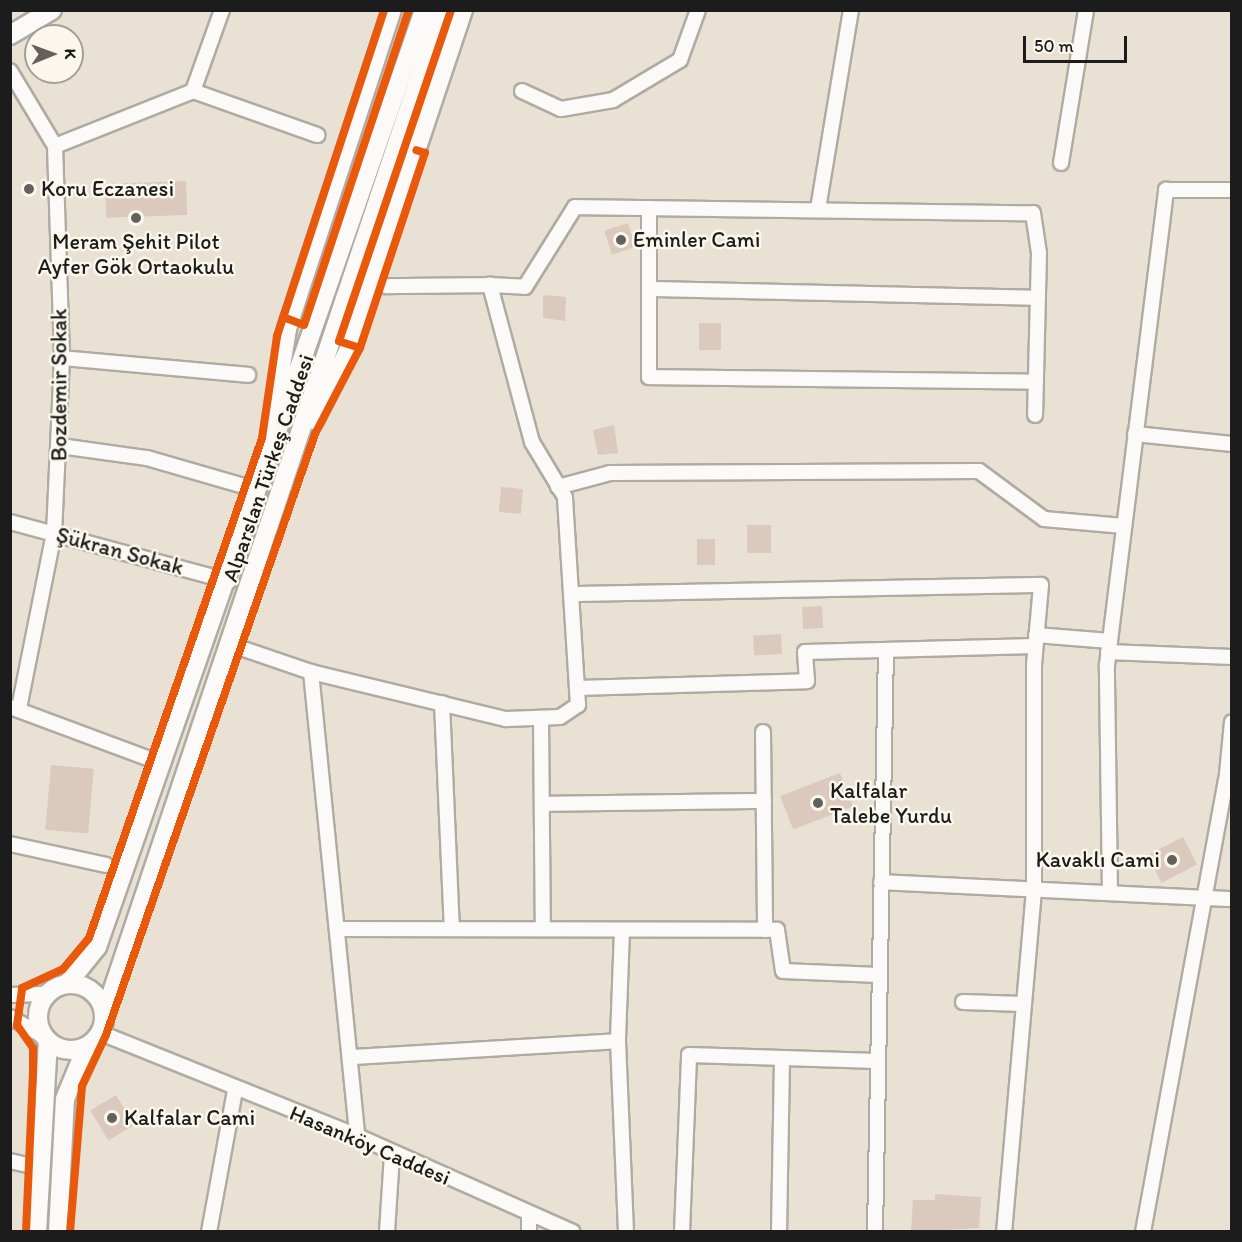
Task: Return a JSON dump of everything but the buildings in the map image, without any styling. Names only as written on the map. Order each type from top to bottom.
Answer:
[{"type":"main road","points":[[10,35],[52,10]]},
{"type":"main road","points":[[239,552],[251,488],[275,413],[287,329],[392,10]]},
{"type":"main road","name":"Alparslan Türkeş Caddesi","points":[[67,984],[97,947],[239,552],[424,10]]},
{"type":"main road","name":"Alparslan Türkeş Caddesi","points":[[105,1013],[442,10]]},
{"type":"main road","points":[[258,557],[277,525],[314,421],[351,345],[463,10]]},
{"type":"main road","points":[[37,1232],[46,1039],[38,1015],[47,994],[67,984],[87,988],[105,1013],[101,1033],[86,1047],[65,1099],[58,1232]]},
{"type":"main road","points":[[46,1039],[63,1050],[86,1047]]},
{"type":"street","points":[[193,91],[222,10]]},
{"type":"street","points":[[522,91],[561,109],[613,100],[680,60],[698,10]]},
{"type":"street","points":[[818,209],[851,10]]},
{"type":"street","points":[[1061,163],[1086,10]]},
{"type":"street","name":"Bozdemir Sokak","points":[[10,71],[56,146],[62,358],[60,446],[54,533],[14,708]]},
{"type":"street","points":[[56,146],[193,91],[317,135]]},
{"type":"street","points":[[1110,893],[1109,646],[1166,190],[1231,190]]},
{"type":"street","points":[[386,286],[525,287],[575,207],[1032,213],[1038,298],[1035,415]]},
{"type":"street","points":[[649,208],[649,378],[1036,382]]},
{"type":"street","points":[[229,644],[311,672],[506,719],[560,717],[578,705],[565,497],[532,442],[490,285]]},
{"type":"street","points":[[650,289],[1038,298]]},
{"type":"street","points":[[62,358],[248,375]]},
{"type":"street","points":[[1136,435],[1232,444]]},
{"type":"street","points":[[60,446],[147,458],[251,488]]},
{"type":"street","points":[[558,487],[610,473],[978,471],[1044,519],[1124,526]]},
{"type":"street","name":"Şükran Sokak","points":[[10,522],[229,580]]},
{"type":"street","points":[[571,594],[1041,585],[1036,640],[1034,890],[1004,1232]]},
{"type":"street","points":[[577,688],[807,681],[805,652],[886,651],[1036,640],[1232,657]]},
{"type":"street","points":[[875,1232],[886,651]]},
{"type":"street","points":[[311,672],[352,1057],[357,1136]]},
{"type":"street","points":[[442,704],[452,929]]},
{"type":"street","points":[[14,708],[163,764]]},
{"type":"street","points":[[542,718],[543,929]]},
{"type":"street","points":[[1143,1232],[1202,898],[1230,761],[1232,722]]},
{"type":"street","points":[[763,732],[765,930]]},
{"type":"street","points":[[542,804],[764,801]]},
{"type":"street","points":[[10,844],[106,865]]},
{"type":"street","points":[[881,882],[1232,899]]},
{"type":"street","points":[[338,929],[777,930],[783,971],[879,975]]},
{"type":"street","points":[[622,930],[618,1041],[626,1232]]},
{"type":"street","points":[[10,995],[47,994]]},
{"type":"street","points":[[963,1002],[1023,1004]]},
{"type":"street","points":[[10,1017],[46,1039]]},
{"type":"street","name":"Hasanköy Caddesi","points":[[101,1033],[235,1090],[357,1136],[392,1154],[573,1232]]},
{"type":"street","points":[[352,1057],[618,1041]]},
{"type":"street","points":[[682,1232],[689,1055],[878,1061]]},
{"type":"street","points":[[779,1232],[782,1058]]},
{"type":"street","points":[[209,1232],[235,1090]]},
{"type":"street","points":[[387,1232],[392,1154]]},
{"type":"street","points":[[10,1161],[40,1168]]},
{"type":"street","points":[[529,1214],[529,1232]]},
{"type":"cycle path","points":[[26,1232],[33,1048],[17,1025],[22,988],[63,969],[89,938],[262,438],[277,336],[384,10]]},
{"type":"cycle path","points":[[283,317],[304,325],[409,10]]},
{"type":"cycle path","points":[[360,348],[339,341],[451,10]]},
{"type":"cycle path","points":[[70,1232],[82,1086],[106,1035],[315,434],[360,348],[425,153],[416,150]]},
{"type":"place","name":"Koru Eczanesi","points":[[29,189]]},
{"type":"place","name":"Meram Şehit Pilot Ayfer Gök Ortaokulu","points":[[136,218]]},
{"type":"place","name":"Eminler Cami","points":[[621,240]]},
{"type":"place","name":"Kalfalar Talebe Yurdu","points":[[818,803]]},
{"type":"place","name":"Kavaklı Cami","points":[[1172,860]]},
{"type":"place","name":"Kalfalar Cami","points":[[112,1118]]}]
